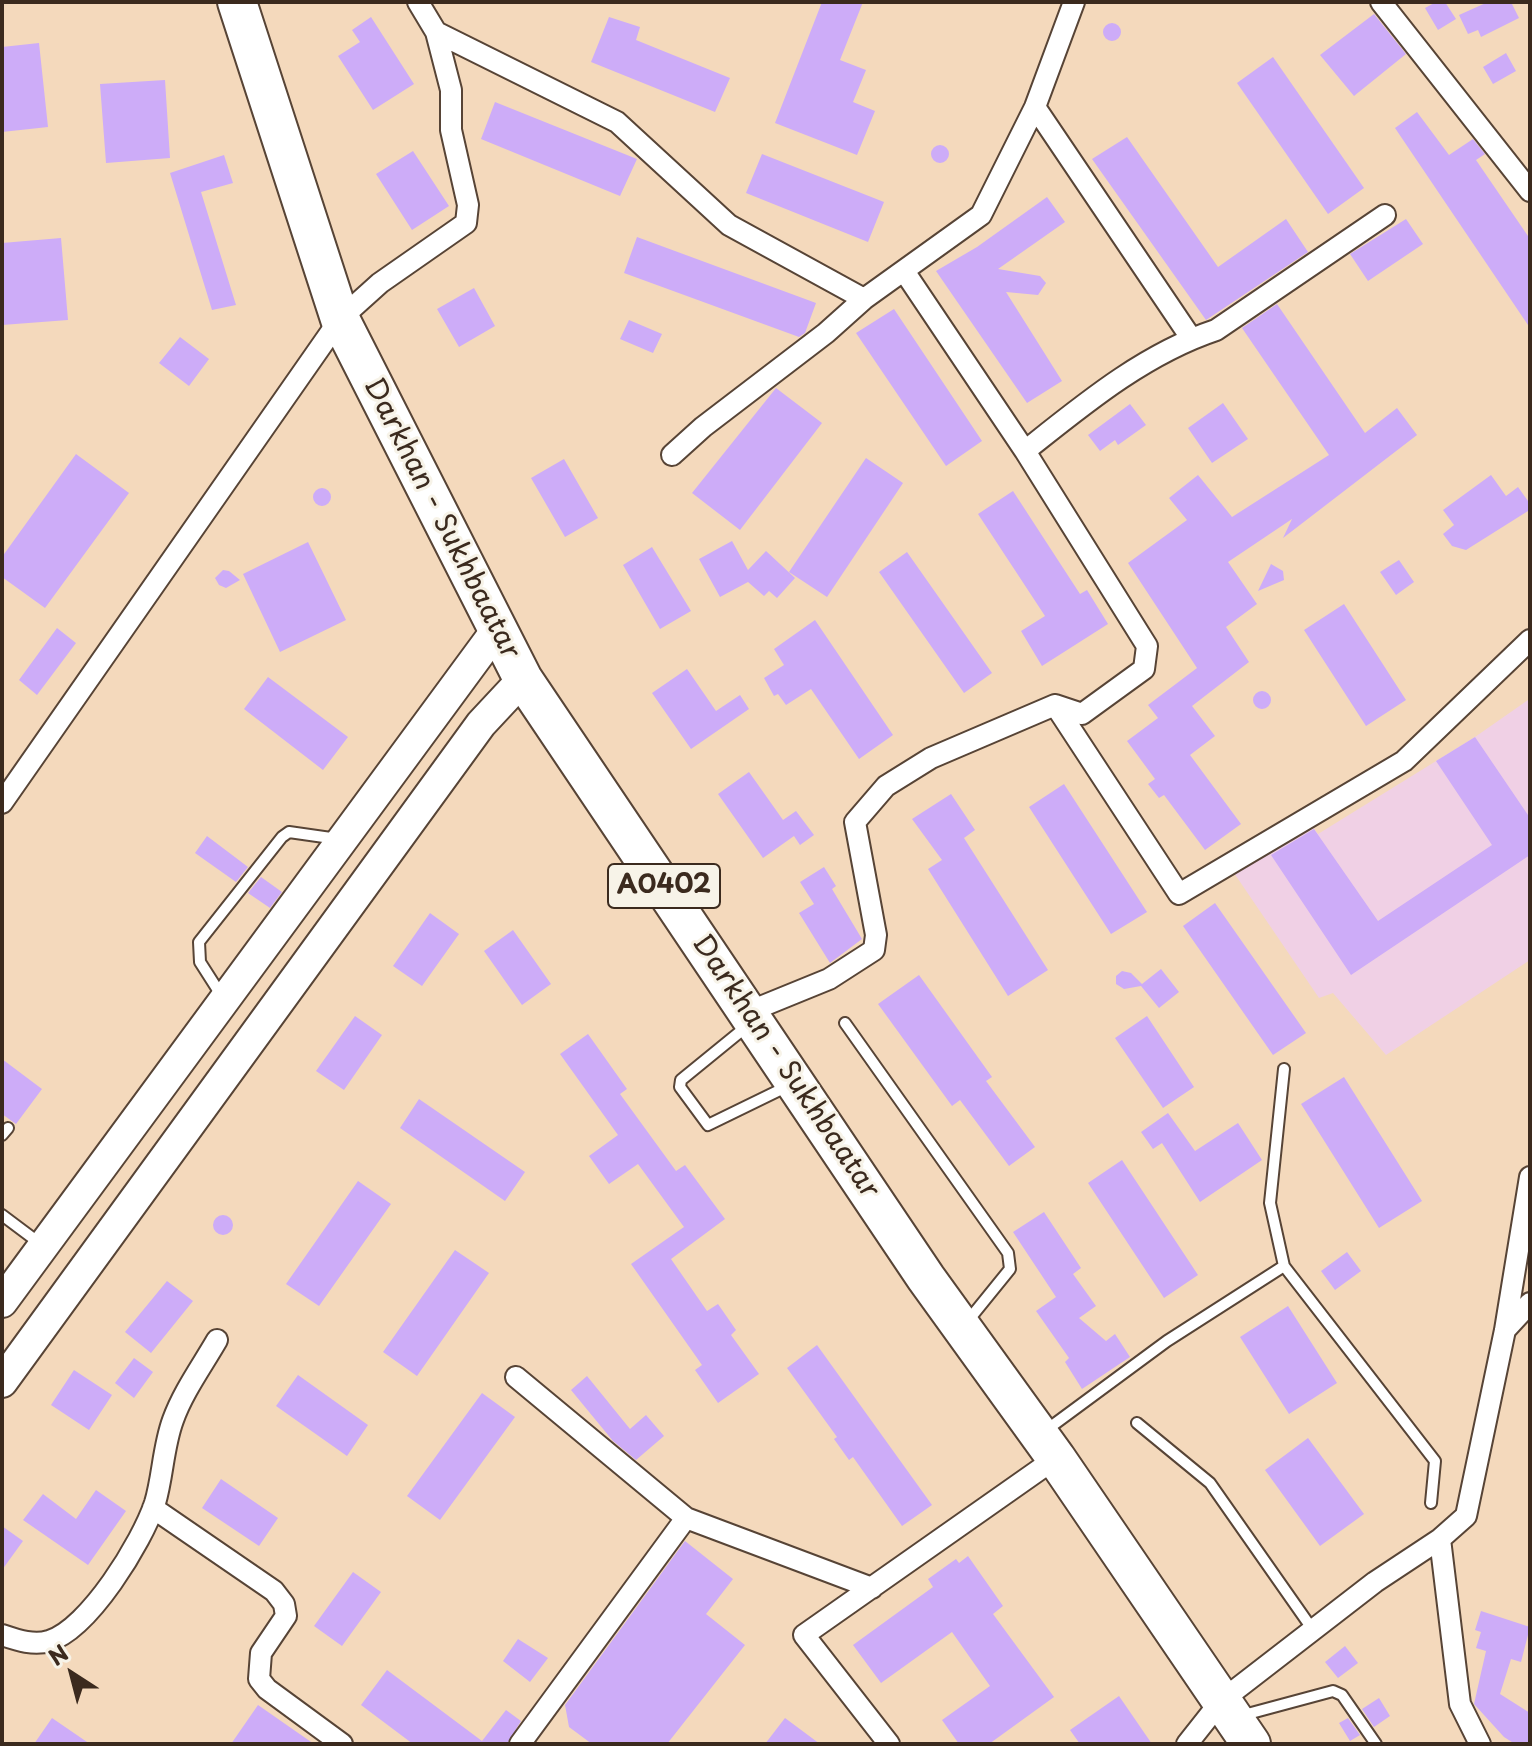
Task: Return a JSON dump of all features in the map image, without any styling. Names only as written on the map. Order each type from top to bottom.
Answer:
[{"type":"highway","name":"Darkhan - Sukhbaatar","points":[[237,2],[340,319],[523,679],[962,1327],[1235,1721]]},
{"type":"main road","points":[[2,1302],[496,631]]},
{"type":"main road","points":[[4,1376],[481,724],[523,679]]},
{"type":"street","points":[[2,803],[340,319],[380,283],[452,236],[466,223],[468,205],[451,130],[451,90],[436,32],[418,2]]},
{"type":"street","points":[[672,455],[703,427],[826,333],[864,299],[981,215],[1035,107],[1074,2]]},
{"type":"street","points":[[1388,6],[1530,191]]},
{"type":"street","points":[[436,32],[617,122],[729,225],[864,299]]},
{"type":"street","points":[[1035,107],[1191,338]]},
{"type":"street","points":[[1025,451],[1103,389],[1191,338],[1216,330],[1385,215]]},
{"type":"street","points":[[751,1016],[829,979],[874,950],[876,935],[855,822],[886,786],[931,758],[1055,705],[1082,714],[1144,669],[1147,646],[1025,451],[904,271]]},
{"type":"street","points":[[1055,705],[1179,894],[1404,761],[1530,640]]},
{"type":"street","points":[[1187,1744],[1235,1721],[1313,1630],[1375,1582],[1440,1539],[1466,1516],[1505,1330],[1530,1177]]},
{"type":"street","points":[[1505,1330],[1530,1303]]},
{"type":"street","points":[[2,1635],[33,1644],[49,1642],[87,1616],[110,1586],[153,1508],[174,1417],[217,1340]]},
{"type":"street","points":[[516,1377],[686,1518],[872,1588]]},
{"type":"street","points":[[889,1744],[804,1635],[872,1588],[1048,1447]]},
{"type":"street","points":[[153,1508],[274,1591],[284,1604],[286,1616],[261,1653],[259,1679],[267,1689],[342,1744]]},
{"type":"street","points":[[520,1744],[686,1518]]},
{"type":"street","points":[[1440,1539],[1460,1704],[1480,1744]]},
{"type":"lane","points":[[223,999],[200,962],[199,942],[282,837],[289,832],[340,840]]},
{"type":"lane","points":[[751,1016],[681,1080],[680,1087],[708,1125],[796,1082]]},
{"type":"lane","points":[[845,1023],[1008,1253],[1010,1269],[962,1327]]},
{"type":"lane","points":[[1284,1069],[1270,1203],[1284,1266],[1435,1461],[1431,1503]]},
{"type":"lane","points":[[2,1215],[43,1245]]},
{"type":"lane","points":[[1048,1447],[1155,1349],[1284,1266]]},
{"type":"lane","points":[[1137,1423],[1210,1483],[1313,1630]]},
{"type":"lane","points":[[1235,1721],[1333,1691],[1342,1695],[1376,1744]]},
{"type":"shaded area","points":[[1528,700],[1530,960],[1386,1055],[1333,993],[1319,998],[1234,873],[1312,826],[1318,834],[1475,737]]},
{"type":"building","points":[[822,2],[863,2],[840,60],[866,70],[853,102],[875,111],[857,155],[775,123]]},
{"type":"building","points":[[1436,2],[1445,2],[1456,19],[1438,30],[1425,8]]},
{"type":"building","points":[[1488,2],[1511,2],[1519,18],[1481,37],[1478,30],[1468,34],[1459,15]]},
{"type":"building","points":[[1374,14],[1406,54],[1354,96],[1320,55]]},
{"type":"building","points":[[371,17],[414,84],[373,110],[338,56],[360,42],[352,30]]},
{"type":"building","points":[[609,17],[640,27],[636,40],[730,78],[715,112],[591,62]]},
{"type":"building","points":[[1108,23],[1116,23],[1121,32],[1119,39],[1108,41],[1103,36],[1103,28]]},
{"type":"building","points":[[39,43],[48,127],[2,132],[2,47]]},
{"type":"building","points":[[1506,53],[1516,71],[1493,84],[1483,67]]},
{"type":"building","points":[[1273,57],[1364,188],[1328,214],[1237,83]]},
{"type":"building","points":[[165,80],[170,158],[106,163],[100,84]]},
{"type":"building","points":[[495,102],[637,159],[620,196],[481,139]]},
{"type":"building","points":[[1417,112],[1449,155],[1473,139],[1485,154],[1476,160],[1530,239],[1530,328],[1395,128]]},
{"type":"building","points":[[1127,137],[1218,267],[1286,219],[1308,252],[1206,320],[1092,159]]},
{"type":"building","points":[[936,145],[944,145],[949,154],[947,161],[936,163],[931,158],[931,150]]},
{"type":"building","points":[[413,151],[449,206],[412,230],[376,174]]},
{"type":"building","points":[[762,154],[884,202],[868,242],[746,193]]},
{"type":"building","points":[[224,155],[233,183],[201,192],[236,305],[212,310],[170,173]]},
{"type":"building","points":[[1047,197],[1065,222],[998,269],[1040,276],[1046,283],[1038,295],[1006,292],[1062,381],[1027,403],[936,271],[977,247]]},
{"type":"building","points":[[1406,219],[1423,244],[1368,281],[1350,254]]},
{"type":"building","points":[[637,237],[816,303],[805,333],[799,337],[624,273]]},
{"type":"building","points":[[61,238],[68,320],[2,325],[2,243]]},
{"type":"building","points":[[474,288],[495,326],[459,347],[437,309]]},
{"type":"building","points":[[1277,304],[1365,433],[1397,408],[1417,435],[1283,538],[1292,519],[1228,562],[1257,604],[1226,627],[1249,662],[1192,706],[1215,736],[1190,755],[1241,824],[1205,850],[1164,795],[1159,798],[1148,784],[1155,779],[1127,741],[1158,718],[1148,705],[1197,668],[1128,563],[1187,520],[1169,498],[1198,475],[1232,517],[1329,455],[1242,328]]},
{"type":"building","points":[[894,309],[982,441],[946,466],[856,333]]},
{"type":"building","points":[[629,320],[662,334],[653,353],[620,339]]},
{"type":"building","points":[[180,337],[209,359],[189,386],[159,363]]},
{"type":"building","points":[[776,388],[822,423],[740,530],[692,493]]},
{"type":"building","points":[[1223,403],[1248,439],[1212,463],[1188,428]]},
{"type":"building","points":[[1130,404],[1146,425],[1118,445],[1115,440],[1100,451],[1088,435]]},
{"type":"building","points":[[76,454],[129,493],[45,608],[2,577],[2,557]]},
{"type":"building","points":[[866,458],[903,483],[827,597],[789,572]]},
{"type":"building","points":[[564,459],[598,518],[565,537],[531,478]]},
{"type":"building","points":[[1491,475],[1506,496],[1518,487],[1528,501],[1528,511],[1466,550],[1452,546],[1443,534],[1454,525],[1443,510]]},
{"type":"building","points":[[322,488],[331,497],[322,506],[313,497]]},
{"type":"building","points":[[1013,491],[1080,594],[1087,590],[1108,624],[1042,666],[1021,631],[1045,616],[978,514]]},
{"type":"building","points":[[732,541],[748,570],[766,551],[795,578],[777,598],[769,591],[764,596],[748,582],[720,597],[699,559]]},
{"type":"building","points":[[308,542],[346,620],[280,652],[243,574]]},
{"type":"building","points":[[652,547],[691,611],[660,629],[623,565]]},
{"type":"building","points":[[907,552],[992,673],[964,693],[879,572]]},
{"type":"building","points":[[1399,560],[1414,582],[1396,595],[1380,572]]},
{"type":"building","points":[[1271,564],[1283,571],[1284,580],[1258,591]]},
{"type":"building","points":[[223,570],[240,580],[226,588],[219,585],[215,578]]},
{"type":"building","points":[[1344,604],[1406,700],[1366,726],[1304,630]]},
{"type":"building","points":[[815,620],[893,735],[859,759],[811,689],[786,705],[778,694],[774,696],[764,678],[784,665],[774,649]]},
{"type":"building","points":[[57,628],[76,643],[37,695],[19,680]]},
{"type":"building","points":[[687,669],[716,711],[740,695],[749,709],[691,749],[652,693]]},
{"type":"building","points":[[268,677],[348,737],[323,770],[244,709]]},
{"type":"building","points":[[1258,691],[1266,691],[1271,700],[1269,707],[1258,709],[1253,704],[1253,696]]},
{"type":"building","points":[[1475,737],[1530,818],[1530,855],[1351,975],[1271,855],[1314,829],[1378,921],[1492,845],[1436,761]]},
{"type":"building","points":[[749,772],[783,820],[796,811],[814,835],[800,845],[794,836],[763,858],[718,794]]},
{"type":"building","points":[[1064,784],[1147,912],[1111,934],[1029,807]]},
{"type":"building","points":[[951,794],[975,830],[964,838],[1048,970],[1008,996],[928,869],[942,860],[912,819]]},
{"type":"building","points":[[207,836],[248,867],[236,882],[195,853]]},
{"type":"building","points":[[824,867],[836,886],[832,889],[862,939],[830,963],[799,913],[814,904],[800,882]]},
{"type":"building","points":[[261,877],[282,892],[270,908],[248,893]]},
{"type":"building","points":[[1215,903],[1306,1033],[1273,1055],[1183,926]]},
{"type":"building","points":[[430,913],[459,934],[422,986],[393,966]]},
{"type":"building","points":[[513,930],[551,984],[522,1005],[484,951]]},
{"type":"building","points":[[1161,969],[1179,992],[1159,1008],[1141,986],[1124,989],[1116,984],[1116,976],[1122,971],[1131,973],[1142,984]]},
{"type":"building","points":[[919,975],[992,1077],[986,1081],[1035,1147],[1009,1166],[960,1100],[952,1106],[878,1004]]},
{"type":"building","points":[[355,1016],[382,1035],[344,1090],[316,1071]]},
{"type":"building","points":[[1147,1016],[1194,1087],[1163,1108],[1115,1038]]},
{"type":"building","points":[[588,1034],[627,1089],[620,1094],[676,1171],[685,1165],[725,1219],[671,1259],[707,1311],[718,1304],[736,1330],[731,1335],[759,1374],[718,1403],[695,1370],[702,1365],[631,1264],[684,1227],[638,1164],[609,1184],[589,1156],[618,1135],[560,1054]]},
{"type":"building","points":[[2,1059],[42,1089],[16,1124],[2,1114]]},
{"type":"building","points":[[1344,1077],[1422,1201],[1379,1228],[1301,1104]]},
{"type":"building","points":[[419,1099],[525,1172],[505,1201],[400,1128]]},
{"type":"building","points":[[1168,1113],[1195,1151],[1238,1123],[1262,1160],[1200,1202],[1162,1143],[1153,1149],[1141,1132]]},
{"type":"building","points":[[1122,1160],[1198,1275],[1164,1298],[1088,1183]]},
{"type":"building","points":[[358,1181],[391,1204],[319,1306],[286,1284]]},
{"type":"building","points":[[1044,1212],[1081,1268],[1073,1274],[1096,1306],[1079,1318],[1106,1341],[1115,1334],[1130,1357],[1082,1389],[1065,1362],[1069,1358],[1036,1311],[1056,1297],[1013,1232]]},
{"type":"building","points":[[223,1215],[230,1218],[233,1225],[230,1232],[223,1235],[216,1232],[213,1225],[216,1218]]},
{"type":"building","points":[[455,1250],[489,1273],[417,1376],[383,1352]]},
{"type":"building","points":[[1347,1252],[1361,1271],[1335,1290],[1321,1271]]},
{"type":"building","points":[[167,1281],[193,1301],[151,1353],[125,1332]]},
{"type":"building","points":[[1288,1306],[1337,1383],[1289,1414],[1240,1337]]},
{"type":"building","points":[[817,1345],[932,1505],[902,1526],[853,1457],[849,1460],[834,1439],[837,1437],[787,1368]]},
{"type":"building","points":[[134,1358],[153,1372],[134,1398],[115,1383]]},
{"type":"building","points":[[74,1370],[112,1395],[89,1430],[51,1405]]},
{"type":"building","points":[[298,1375],[368,1425],[347,1456],[276,1406]]},
{"type":"building","points":[[587,1376],[630,1429],[646,1415],[664,1436],[636,1460],[613,1441],[571,1390]]},
{"type":"building","points":[[482,1393],[515,1417],[440,1520],[407,1496]]},
{"type":"building","points":[[1308,1438],[1364,1514],[1320,1546],[1265,1470]]},
{"type":"building","points":[[221,1479],[278,1518],[259,1546],[202,1508]]},
{"type":"building","points":[[96,1490],[126,1511],[88,1565],[23,1520],[43,1494],[76,1519]]},
{"type":"building","points":[[2,1526],[23,1541],[2,1570]]},
{"type":"building","points":[[685,1541],[733,1579],[706,1614],[745,1645],[667,1744],[592,1744],[569,1727],[565,1705]]},
{"type":"building","points":[[968,1556],[1003,1606],[993,1614],[1054,1697],[989,1744],[959,1744],[942,1720],[990,1686],[952,1632],[881,1683],[853,1645],[933,1587],[928,1579],[956,1559],[959,1563]]},
{"type":"building","points":[[353,1572],[381,1592],[342,1646],[314,1626]]},
{"type":"building","points":[[1481,1611],[1530,1627],[1521,1662],[1511,1659],[1500,1694],[1530,1713],[1530,1744],[1515,1744],[1504,1737],[1474,1704],[1486,1651],[1476,1648],[1481,1632],[1475,1630]]},
{"type":"building","points":[[518,1639],[548,1658],[530,1682],[503,1661]]},
{"type":"building","points":[[1345,1646],[1358,1663],[1338,1678],[1325,1662]]},
{"type":"building","points":[[387,1670],[482,1741],[506,1710],[521,1721],[507,1744],[413,1744],[361,1705]]},
{"type":"building","points":[[1119,1696],[1152,1744],[1080,1744],[1070,1730]]},
{"type":"building","points":[[1379,1698],[1390,1716],[1374,1727],[1362,1709]]},
{"type":"building","points":[[258,1705],[314,1744],[231,1744]]},
{"type":"building","points":[[52,1718],[90,1744],[34,1744]]},
{"type":"building","points":[[785,1718],[820,1744],[765,1744]]},
{"type":"building","points":[[1348,1718],[1360,1735],[1350,1741],[1339,1723]]}]
